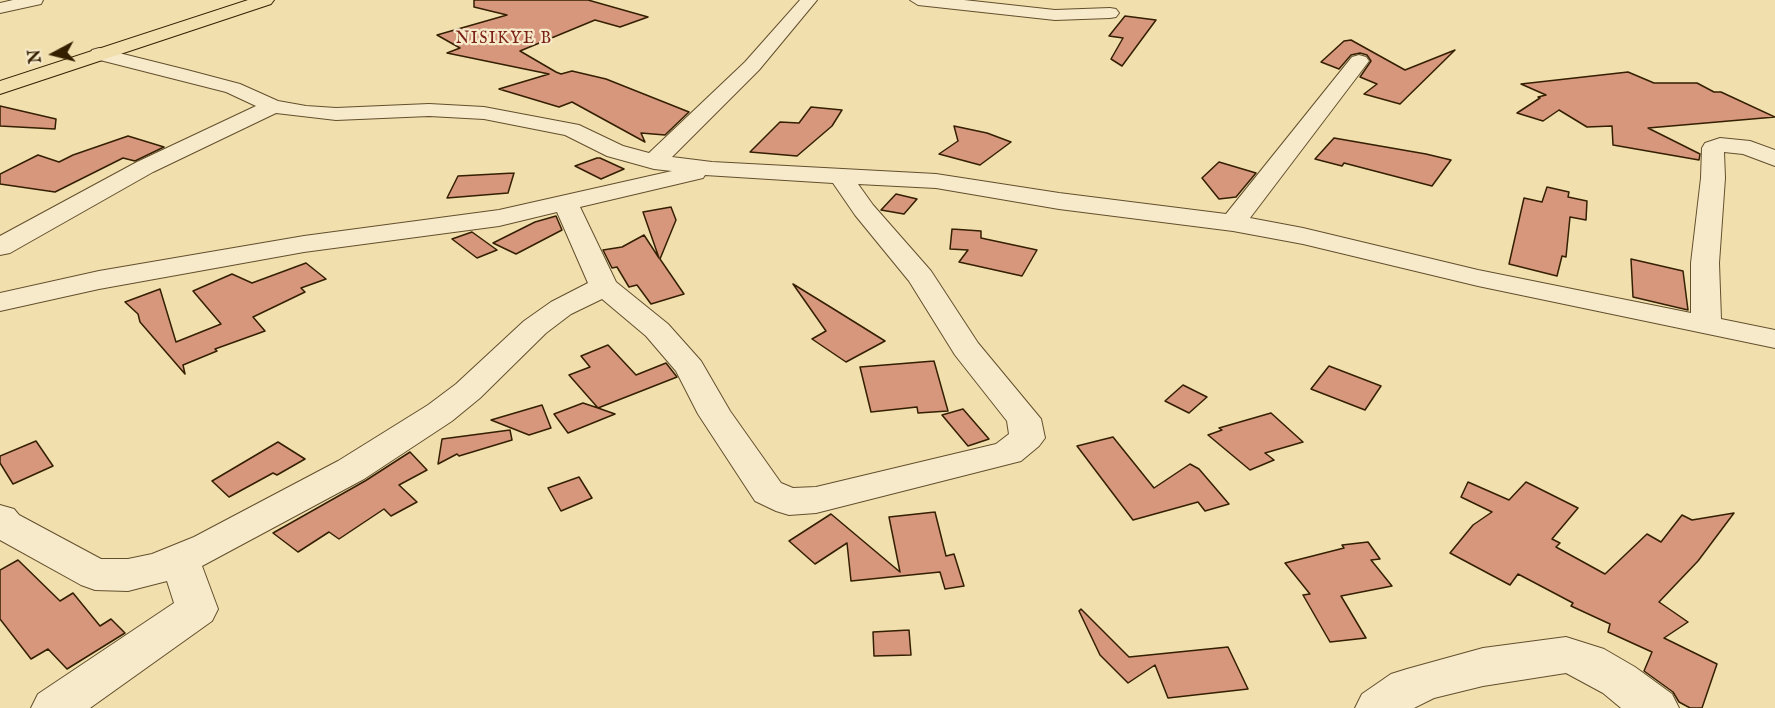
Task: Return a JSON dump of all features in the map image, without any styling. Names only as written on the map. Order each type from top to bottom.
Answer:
[{"type":"main road","points":[[0,88],[265,0]]},
{"type":"street","points":[[0,8],[35,0]]},
{"type":"street","points":[[654,162],[752,66],[808,0]]},
{"type":"street","points":[[918,0],[1056,15],[1110,13]]},
{"type":"street","points":[[99,54],[233,88],[273,106],[336,114],[429,110],[496,115],[571,130],[615,151],[654,162],[712,169],[936,181],[1059,201],[1233,223],[1303,236],[1478,278],[1706,327],[1775,339]]},
{"type":"street","points":[[1233,223],[1359,61]]},
{"type":"street","points":[[0,247],[145,167],[273,106]]},
{"type":"street","points":[[1706,327],[1705,263],[1713,178],[1713,148],[1720,145],[1735,145],[1775,159]]},
{"type":"street","points":[[0,302],[99,280],[304,244],[499,218],[712,169]]},
{"type":"street","points":[[566,204],[604,286],[657,330],[690,368],[715,414],[768,492],[789,502],[816,500],[1008,453],[1027,438],[1024,419],[966,348],[921,277],[864,210],[840,175]]},
{"type":"street","points":[[0,519],[5,525],[95,574],[128,575],[160,568],[208,547],[351,470],[440,413],[468,391],[535,327],[561,308],[604,286]]},
{"type":"street","points":[[54,708],[197,609],[180,560]]},
{"type":"street","points":[[1378,708],[1407,688],[1433,679],[1484,667],[1566,655],[1588,662],[1619,680],[1656,708]]},
{"type":"building","points":[[474,0],[588,0],[648,17],[620,27],[595,20],[520,51],[561,74],[572,71],[606,79],[689,112],[665,135],[641,133],[645,142],[572,102],[559,107],[499,89],[549,74],[447,53],[460,48],[437,35],[507,15],[474,7]]},
{"type":"building","points":[[1125,16],[1156,20],[1122,66],[1111,59],[1123,38],[1109,36]]},
{"type":"building","points":[[1351,40],[1405,70],[1455,50],[1400,104],[1364,94],[1377,84],[1360,77],[1371,61],[1367,55],[1360,53],[1351,55],[1339,69],[1321,62],[1344,41]]},
{"type":"building","points":[[1628,72],[1654,83],[1697,83],[1775,117],[1648,128],[1700,154],[1699,160],[1613,145],[1612,126],[1587,127],[1559,110],[1543,121],[1517,113],[1540,98],[1538,97],[1546,95],[1521,84]]},
{"type":"building","points":[[0,106],[56,119],[55,129],[0,126]]},
{"type":"building","points":[[811,107],[842,110],[832,126],[797,156],[750,152],[780,122],[799,123]]},
{"type":"building","points":[[954,126],[987,133],[1011,142],[980,165],[939,154],[958,141]]},
{"type":"building","points":[[128,136],[164,147],[135,161],[123,158],[55,192],[0,184],[0,174],[38,155],[59,162]]},
{"type":"building","points":[[1334,138],[1451,160],[1432,186],[1344,163],[1342,166],[1315,159]]},
{"type":"building","points":[[597,158],[624,169],[601,179],[575,166]]},
{"type":"building","points":[[1219,162],[1256,173],[1236,197],[1219,199],[1202,178]]},
{"type":"building","points":[[514,173],[508,193],[447,198],[458,176]]},
{"type":"building","points":[[1547,187],[1569,192],[1568,197],[1587,201],[1586,220],[1570,217],[1566,257],[1562,256],[1557,276],[1509,264],[1524,198],[1542,202]]},
{"type":"building","points":[[896,194],[917,199],[904,214],[881,210]]},
{"type":"building","points":[[671,207],[676,220],[660,259],[684,294],[651,304],[637,285],[629,287],[617,267],[612,268],[603,250],[622,247],[644,235],[659,258],[643,212]]},
{"type":"building","points":[[556,216],[562,230],[516,254],[493,243],[535,222]]},
{"type":"building","points":[[952,229],[981,231],[981,238],[1037,250],[1022,276],[959,262],[968,250],[950,249]]},
{"type":"building","points":[[472,232],[497,250],[477,258],[452,239]]},
{"type":"building","points":[[1631,259],[1683,271],[1688,310],[1633,297]]},
{"type":"building","points":[[306,263],[326,279],[301,288],[305,292],[253,317],[265,331],[215,349],[217,351],[183,365],[185,374],[140,322],[138,314],[125,302],[160,289],[176,342],[221,324],[193,291],[232,274],[252,283]]},
{"type":"building","points":[[793,284],[885,341],[846,362],[812,339],[826,331]]},
{"type":"building","points":[[608,345],[636,375],[666,363],[677,377],[598,408],[569,375],[590,367],[581,356]]},
{"type":"building","points":[[934,361],[948,411],[918,413],[917,407],[871,412],[860,367]]},
{"type":"building","points":[[1329,366],[1381,386],[1365,410],[1311,389]]},
{"type":"building","points":[[1183,385],[1207,397],[1189,413],[1165,401]]},
{"type":"building","points":[[583,403],[615,414],[568,433],[554,414]]},
{"type":"building","points":[[542,405],[551,428],[529,435],[491,420]]},
{"type":"building","points":[[963,409],[989,439],[968,446],[942,415]]},
{"type":"building","points":[[1271,413],[1303,442],[1265,453],[1274,460],[1250,470],[1208,435],[1222,430],[1219,428]]},
{"type":"building","points":[[510,430],[512,440],[459,456],[457,454],[438,464],[442,439]]},
{"type":"building","points":[[1113,437],[1154,488],[1190,464],[1199,469],[1229,504],[1205,511],[1198,502],[1133,520],[1077,446]]},
{"type":"building","points":[[36,441],[53,466],[13,484],[0,463],[0,456]]},
{"type":"building","points":[[278,442],[305,459],[229,497],[212,481]]},
{"type":"building","points":[[410,452],[427,470],[399,485],[417,502],[391,516],[384,509],[339,539],[329,532],[298,552],[273,533],[365,481]]},
{"type":"building","points":[[579,477],[592,498],[561,511],[548,488]]},
{"type":"building","points":[[1468,482],[1509,500],[1526,482],[1578,508],[1552,539],[1560,543],[1556,547],[1605,574],[1647,534],[1661,542],[1682,515],[1692,520],[1734,513],[1698,561],[1659,602],[1688,622],[1664,638],[1717,664],[1702,708],[1690,708],[1679,702],[1673,692],[1644,671],[1652,652],[1608,632],[1610,624],[1571,606],[1573,603],[1518,574],[1510,585],[1450,553],[1473,525],[1492,512],[1461,497]]},
{"type":"building","points":[[935,512],[946,556],[954,554],[964,586],[945,589],[940,572],[851,581],[847,543],[815,564],[789,541],[831,514],[900,572],[889,517]]},
{"type":"building","points":[[1368,542],[1380,559],[1371,560],[1392,586],[1341,596],[1366,638],[1330,642],[1303,595],[1310,594],[1285,563],[1344,548],[1342,545]]},
{"type":"building","points":[[18,560],[60,601],[73,593],[100,626],[111,619],[125,633],[67,669],[48,649],[31,659],[0,619],[0,570]]},
{"type":"building","points":[[1081,609],[1129,657],[1228,647],[1248,689],[1168,698],[1155,665],[1128,683],[1100,655],[1079,611]]},
{"type":"building","points":[[909,630],[911,655],[874,656],[873,632]]},
{"type":"district","name":"NISIKYE B","points":[[504,40]]}]
